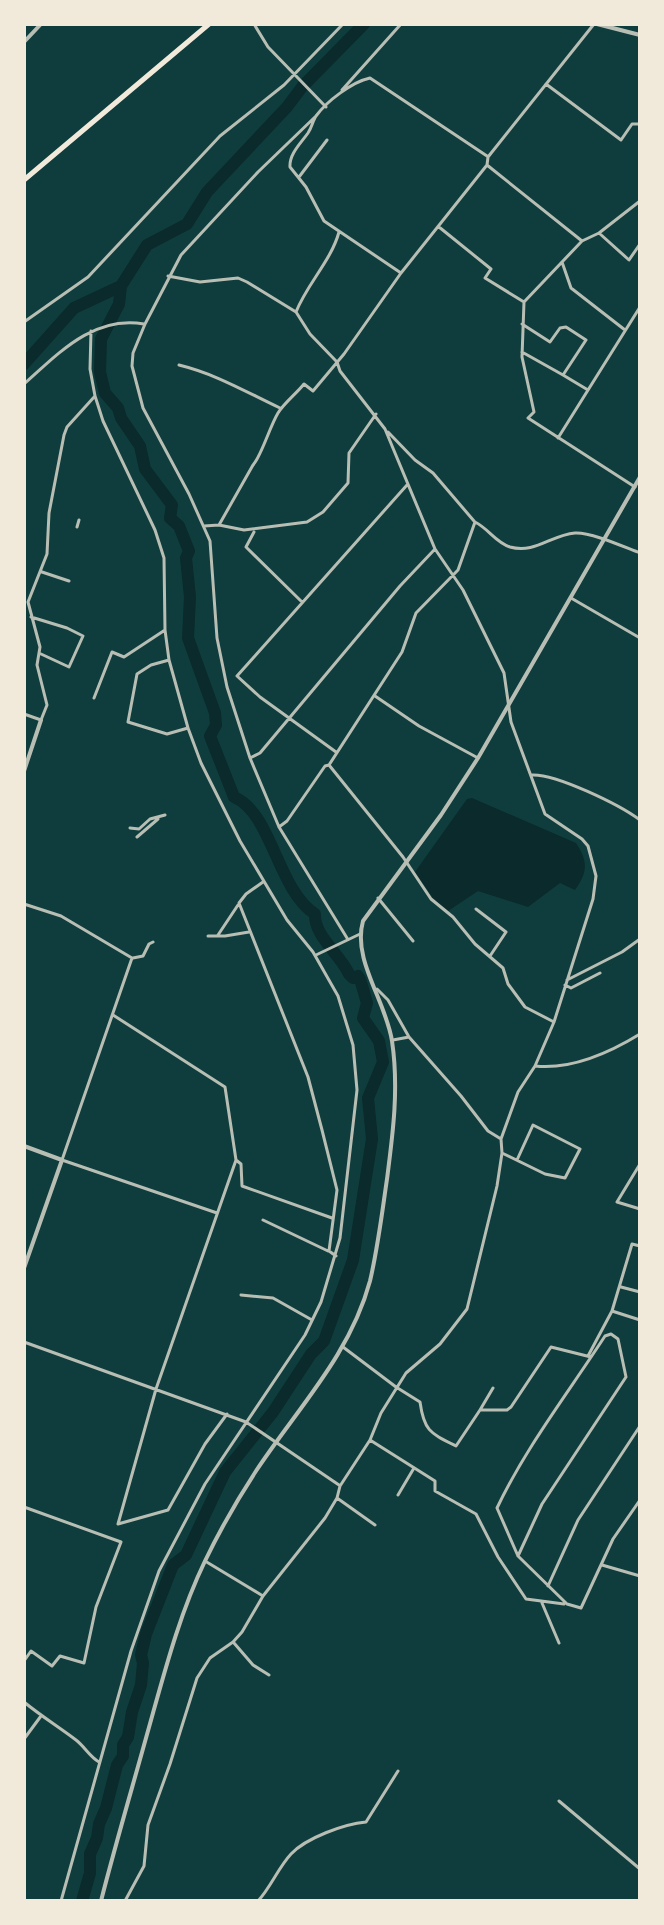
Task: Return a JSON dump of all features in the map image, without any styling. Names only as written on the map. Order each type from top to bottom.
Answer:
[{"type":"main road","points":[[24,180],[209,24]]},
{"type":"street","points":[[24,42],[41,24]]},
{"type":"street","points":[[254,24],[268,47],[324,106]]},
{"type":"street","points":[[24,322],[88,277],[220,136],[284,85],[343,24]]},
{"type":"street","points":[[339,94],[401,24]]},
{"type":"street","points":[[219,525],[257,462],[280,408],[304,384],[313,391],[337,362],[401,273],[487,165],[488,157],[595,24],[640,35]]},
{"type":"street","points":[[346,939],[279,827],[250,758],[227,688],[217,638],[210,541],[143,408],[134,378],[133,353],[168,276],[187,247],[324,106],[362,80],[370,78],[488,157]]},
{"type":"street","points":[[546,84],[621,140],[632,124],[640,124]]},
{"type":"street","points":[[315,117],[313,126],[289,162],[324,221],[401,273]]},
{"type":"street","points":[[299,177],[327,140]]},
{"type":"street","points":[[487,165],[582,241]]},
{"type":"street","points":[[635,487],[528,418],[533,416],[533,400],[522,352],[522,324],[524,302],[582,241],[599,233],[640,201]]},
{"type":"street","points":[[633,208],[640,212]]},
{"type":"street","points":[[439,227],[491,269],[485,278],[524,302]]},
{"type":"street","points":[[296,312],[310,282],[336,243],[339,232]]},
{"type":"street","points":[[599,233],[629,260],[640,244]]},
{"type":"street","points":[[562,262],[571,288],[626,330]]},
{"type":"street","points":[[125,1901],[144,1866],[148,1825],[197,1678],[210,1658],[233,1642],[249,1622],[263,1596],[325,1518],[340,1486],[370,1440],[406,1373],[455,1328],[467,1309],[497,1186],[501,1139],[518,1092],[535,1066],[554,1022],[593,899],[596,876],[588,846],[545,814],[511,722],[504,673],[463,590],[435,549],[376,414],[340,371],[337,362],[310,334],[296,312],[238,278],[200,282],[168,276]]},
{"type":"street","points":[[558,438],[640,307]]},
{"type":"street","points":[[24,384],[78,338],[98,327],[144,324]]},
{"type":"street","points":[[522,324],[550,342],[560,328],[566,327],[586,340],[563,375]]},
{"type":"street","points":[[61,1901],[131,1651],[159,1571],[192,1505],[313,1320],[336,1256],[355,1119],[356,1065],[342,1005],[316,954],[287,920],[263,882],[201,763],[188,728],[169,660],[165,630],[164,558],[157,534],[103,421],[90,369],[91,331]]},
{"type":"street","points":[[522,352],[588,390]]},
{"type":"street","points":[[179,365],[232,382],[280,408]]},
{"type":"street","points":[[24,771],[47,705],[37,665],[40,653],[28,602],[47,554],[49,513],[64,435],[67,427],[95,396]]},
{"type":"street","points":[[204,526],[255,530],[307,522],[323,512],[348,483],[349,453],[376,414]]},
{"type":"street","points":[[385,429],[415,460],[433,473],[475,522],[486,527],[495,539],[514,548],[536,548],[555,536],[577,532],[640,553]]},
{"type":"street","points":[[101,1901],[171,1649],[205,1561],[274,1442],[343,1347],[362,1306],[379,1239],[396,1110],[392,1040],[377,989],[360,949],[363,921],[441,815],[478,758],[640,477]]},
{"type":"street","points":[[337,753],[237,676],[407,485]]},
{"type":"street","points":[[77,527],[79,520]]},
{"type":"street","points":[[279,827],[287,821],[325,766],[329,765],[375,696],[402,652],[416,613],[458,570],[475,522]]},
{"type":"street","points":[[255,530],[246,547],[302,602]]},
{"type":"street","points":[[250,758],[260,753],[435,549]]},
{"type":"street","points":[[40,571],[69,581]]},
{"type":"street","points":[[571,598],[640,638]]},
{"type":"street","points":[[31,617],[83,636],[69,667],[40,653]]},
{"type":"street","points":[[94,698],[112,652],[124,657],[165,630]]},
{"type":"street","points":[[169,660],[151,665],[137,674],[128,722],[167,734],[188,728]]},
{"type":"street","points":[[375,696],[419,726],[478,758]]},
{"type":"street","points":[[24,714],[41,720]]},
{"type":"street","points":[[329,765],[406,861],[431,899],[503,968],[508,984],[525,1007],[554,1022]]},
{"type":"street","points":[[531,775],[541,775],[596,795],[625,808],[640,820]]},
{"type":"street","points":[[130,828],[139,829],[150,819],[163,816],[137,837]]},
{"type":"street","points":[[218,935],[246,894],[263,882]]},
{"type":"street","points":[[378,898],[413,941]]},
{"type":"street","points":[[239,903],[308,1077],[337,1190],[329,1251]]},
{"type":"street","points":[[24,904],[61,916],[132,958],[143,956],[153,942]]},
{"type":"street","points":[[476,909],[506,932],[490,956]]},
{"type":"street","points":[[208,936],[249,932]]},
{"type":"street","points":[[316,954],[360,934]]},
{"type":"street","points":[[566,982],[640,939]]},
{"type":"street","points":[[24,1268],[132,958]]},
{"type":"street","points":[[566,982],[571,988],[600,973]]},
{"type":"street","points":[[377,989],[388,1000],[409,1037],[488,1131],[501,1139]]},
{"type":"street","points":[[113,1015],[225,1087],[236,1160],[156,1389],[118,1524],[168,1510],[205,1444],[227,1414]]},
{"type":"street","points":[[535,1066],[557,1068],[622,1045],[640,1034]]},
{"type":"street","points":[[392,1040],[409,1037]]},
{"type":"street","points":[[502,1153],[545,1174],[565,1178],[580,1149],[533,1125],[517,1160]]},
{"type":"street","points":[[24,1146],[217,1213]]},
{"type":"street","points":[[236,1160],[241,1164],[242,1186],[333,1218]]},
{"type":"street","points":[[640,1164],[617,1202],[640,1209]]},
{"type":"street","points":[[263,1220],[336,1256]]},
{"type":"street","points":[[590,1357],[612,1311],[632,1244],[640,1246]]},
{"type":"street","points":[[619,1286],[640,1292]]},
{"type":"street","points":[[241,1295],[273,1298],[313,1320]]},
{"type":"street","points":[[612,1311],[640,1320]]},
{"type":"street","points":[[518,1556],[542,1504],[626,1377],[618,1339],[611,1334],[605,1336],[590,1357],[508,1485],[497,1508],[518,1556],[567,1604]]},
{"type":"street","points":[[24,1342],[247,1422],[340,1486]]},
{"type":"street","points":[[343,1347],[420,1402],[423,1422],[433,1435],[456,1446],[493,1388]]},
{"type":"street","points":[[480,1410],[507,1410],[511,1407],[551,1347],[590,1357]]},
{"type":"street","points":[[548,1586],[578,1520],[640,1426]]},
{"type":"street","points":[[370,1440],[435,1481],[435,1491],[476,1514],[498,1557],[526,1599],[542,1603],[581,1608],[613,1539],[640,1500]]},
{"type":"street","points":[[398,1495],[414,1468]]},
{"type":"street","points":[[337,1498],[375,1525]]},
{"type":"street","points":[[24,1507],[121,1542],[96,1607],[84,1663],[60,1656],[52,1666],[31,1651],[24,1661]]},
{"type":"street","points":[[205,1561],[263,1596]]},
{"type":"street","points":[[602,1565],[640,1576]]},
{"type":"street","points":[[542,1603],[559,1643]]},
{"type":"street","points":[[233,1642],[253,1665],[269,1675]]},
{"type":"street","points":[[24,1702],[66,1732],[99,1762]]},
{"type":"street","points":[[24,1739],[41,1716]]},
{"type":"street","points":[[258,1901],[293,1852],[336,1828],[366,1822],[398,1771]]},
{"type":"street","points":[[559,1801],[640,1869]]},
{"type":"water","points":[[472,798],[576,843],[585,866],[575,890],[560,883],[528,907],[478,891],[448,911],[433,898],[415,872],[467,799]]},
{"type":"waterway","points":[[24,364],[74,308],[121,286],[147,245],[187,224],[207,192],[364,24]]},
{"type":"waterway","points":[[82,1901],[90,1873],[90,1854],[117,1765],[123,1756],[123,1745],[128,1737],[141,1685],[141,1655],[146,1634],[173,1565],[186,1555],[225,1472],[273,1412],[311,1354],[324,1341],[353,1260],[372,1139],[368,1098],[383,1062],[379,1041],[363,1018],[367,1003],[360,979],[349,974],[323,937],[315,914],[292,887],[257,819],[247,806],[234,797],[210,736],[216,725],[215,713],[188,638],[190,597],[186,558],[189,551],[179,526],[170,518],[172,505],[145,469],[140,446],[121,418],[118,408],[105,393],[100,372],[101,339],[119,304],[121,286]]}]
